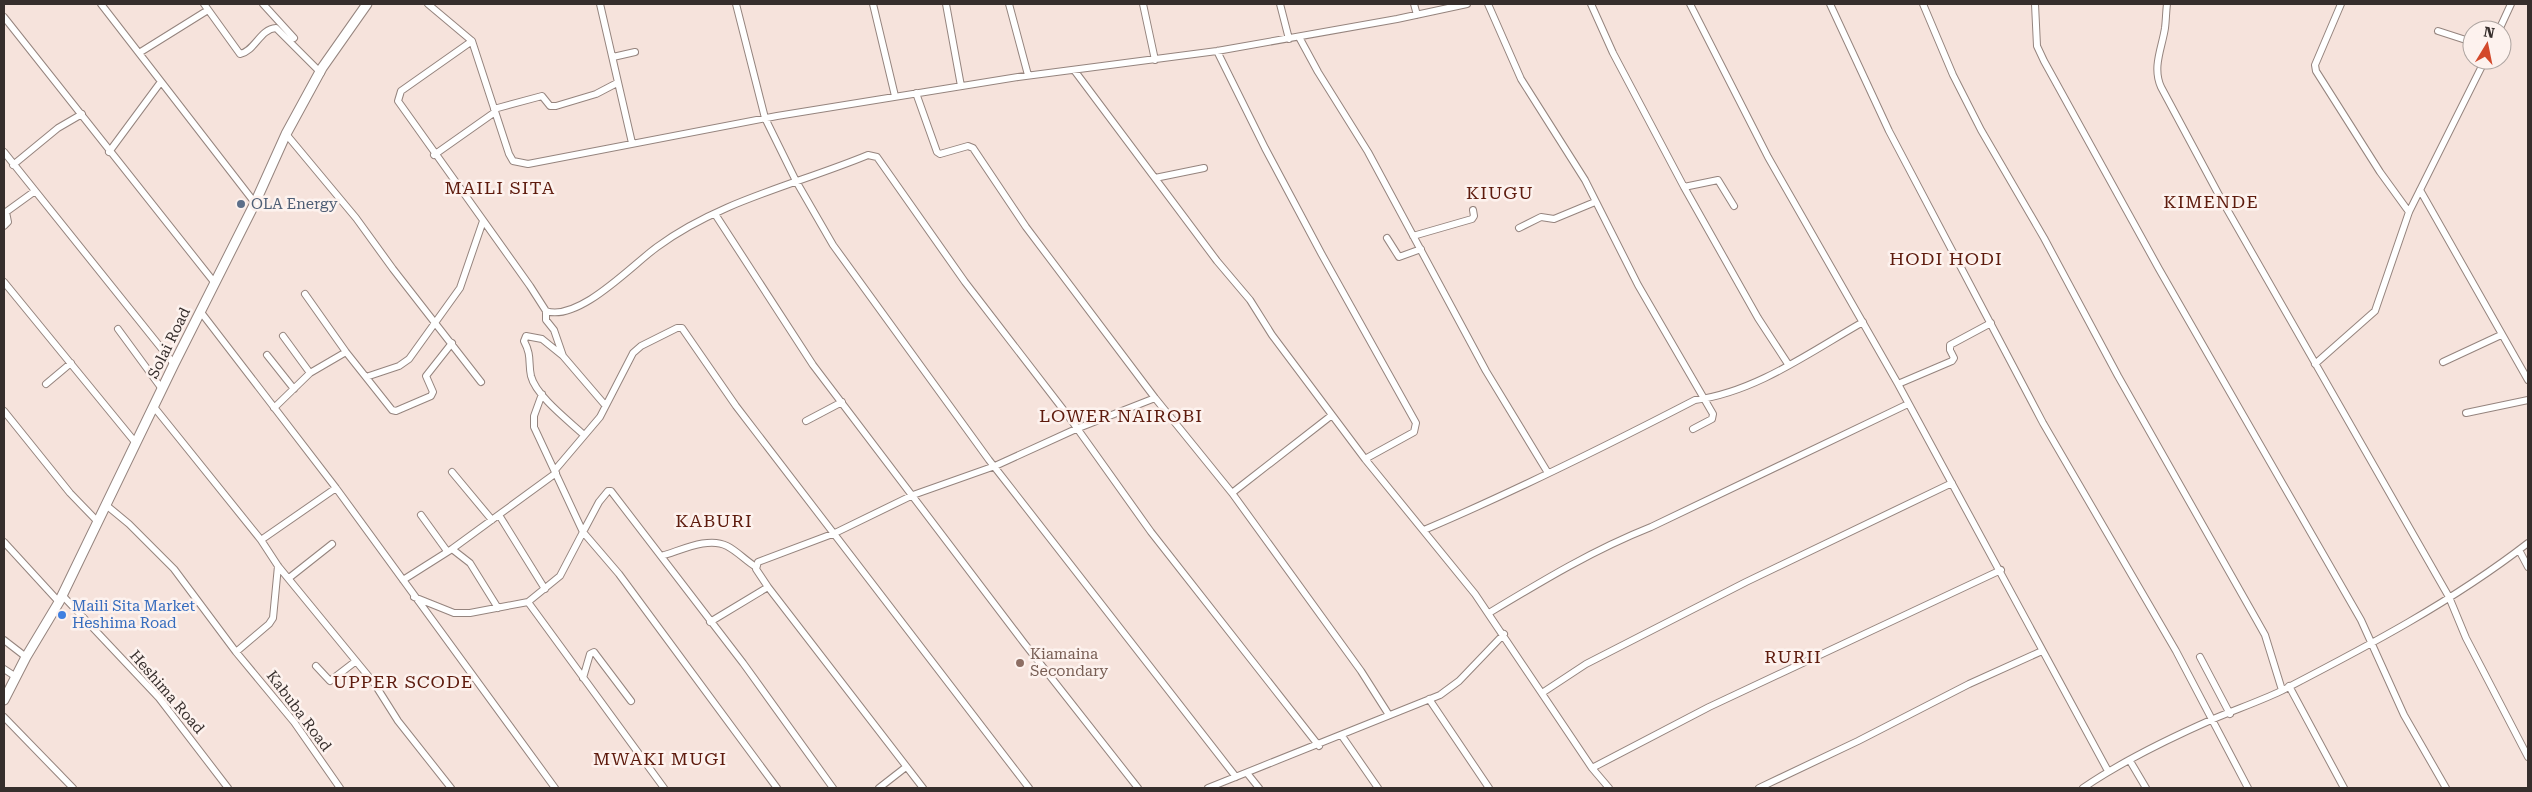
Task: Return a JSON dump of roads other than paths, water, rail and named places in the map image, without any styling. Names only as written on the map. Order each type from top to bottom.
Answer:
[{"type":"highway","name":"Solai Road","points":[[4,700],[60,598],[106,506],[135,442],[154,407],[286,134],[321,70],[367,4]]},
{"type":"street","points":[[100,4],[254,203]]},
{"type":"street","points":[[263,4],[321,70]]},
{"type":"street","points":[[428,4],[472,41],[509,154],[513,161],[520,164],[765,118],[895,96],[1028,75],[1155,60],[1289,39],[1467,4]]},
{"type":"street","points":[[600,4],[632,143]]},
{"type":"street","points":[[736,4],[765,118],[796,181],[832,245],[995,466],[1236,777]]},
{"type":"street","points":[[873,4],[895,96]]},
{"type":"street","points":[[946,4],[961,86]]},
{"type":"street","points":[[1009,4],[1028,75]]},
{"type":"street","points":[[1143,4],[1155,60]]},
{"type":"street","points":[[1280,4],[1289,39]]},
{"type":"street","points":[[1414,4],[1417,15]]},
{"type":"street","points":[[1488,4],[1521,79],[1585,180],[1638,285],[1678,351],[1713,418],[1693,429]]},
{"type":"street","points":[[1590,4],[1613,53],[1684,187],[1758,318],[1788,364]]},
{"type":"street","points":[[1690,4],[1746,116],[1898,384],[2108,771]]},
{"type":"street","points":[[1830,4],[1889,131],[2043,423],[2158,621],[2248,788]]},
{"type":"street","points":[[1923,4],[1953,75],[1981,130],[2044,238],[2118,376],[2207,528],[2256,619],[2264,635],[2282,690]]},
{"type":"street","points":[[2035,4],[2038,46],[2044,61],[2373,644],[2409,723],[2446,788]]},
{"type":"street","points":[[2167,4],[2157,78],[2220,197],[2449,597],[2466,638],[2528,757]]},
{"type":"street","points":[[2341,4],[2315,65],[2316,71],[2380,172],[2409,212]]},
{"type":"street","points":[[2504,20],[2512,4]]},
{"type":"street","points":[[139,53],[206,7],[240,54],[245,52],[267,30],[276,28],[321,70]]},
{"type":"street","points":[[4,17],[82,114],[109,152],[214,282]]},
{"type":"street","points":[[2438,31],[2462,39]]},
{"type":"street","points":[[1299,37],[1318,72],[1368,152],[1486,371],[1548,473]]},
{"type":"street","points":[[472,41],[407,87],[398,96],[398,101],[434,155],[484,221],[546,311],[546,320],[556,345],[563,356],[605,405]]},
{"type":"street","points":[[1217,51],[1265,148],[1321,253],[1416,423],[1417,427],[1414,432],[1365,460]]},
{"type":"street","points":[[613,57],[635,52]]},
{"type":"street","points":[[1074,70],[1250,300],[1365,460],[1424,530],[1489,613],[1592,768],[1609,788]]},
{"type":"street","points":[[2315,364],[2375,311],[2409,212],[2480,70]]},
{"type":"street","points":[[109,152],[160,82]]},
{"type":"street","points":[[434,155],[494,110],[542,96],[550,106],[556,106],[596,94],[617,83]]},
{"type":"street","points":[[916,93],[937,152],[943,154],[968,146],[973,148],[1008,201],[1155,398],[1232,493],[1361,670],[1389,714]]},
{"type":"street","points":[[13,165],[58,128],[82,114]]},
{"type":"street","points":[[286,134],[356,218],[481,382]]},
{"type":"street","points":[[4,152],[174,364]]},
{"type":"street","points":[[546,311],[552,313],[572,308],[603,292],[658,246],[715,214],[796,181],[821,175],[868,155],[877,157],[965,282],[1151,532],[1319,746]]},
{"type":"street","points":[[1155,178],[1204,168]]},
{"type":"street","points":[[1684,187],[1718,180],[1734,206]]},
{"type":"street","points":[[4,226],[8,222],[6,212],[35,190]]},
{"type":"street","points":[[2420,190],[2528,380]]},
{"type":"street","points":[[1519,228],[1541,217],[1554,219],[1595,202]]},
{"type":"street","points":[[1413,236],[1472,219],[1474,216],[1473,210]]},
{"type":"street","points":[[715,214],[813,365],[1024,644],[1138,788]]},
{"type":"street","points":[[366,377],[399,366],[410,359],[462,282],[484,221]]},
{"type":"street","points":[[1387,238],[1399,257],[1421,249]]},
{"type":"street","points":[[4,282],[135,442]]},
{"type":"street","points":[[305,294],[346,352],[392,410],[396,411],[433,394],[426,376],[452,343]]},
{"type":"street","points":[[200,311],[336,488],[555,788]]},
{"type":"street","points":[[1424,530],[1627,436],[1695,400],[1718,396],[1756,382],[1863,322]]},
{"type":"street","points":[[1898,384],[1952,361],[1954,358],[1950,345],[1991,323]]},
{"type":"street","points":[[403,580],[500,515],[556,471],[600,417],[637,349],[677,328],[682,328],[736,406],[836,533],[905,629],[1029,788]]},
{"type":"street","points":[[118,329],[162,389]]},
{"type":"street","points":[[2443,362],[2501,335]]},
{"type":"street","points":[[283,336],[310,373]]},
{"type":"street","points":[[556,345],[532,336],[526,336],[524,341],[530,352],[531,376],[542,394],[584,436]]},
{"type":"street","points":[[274,408],[310,373],[346,352]]},
{"type":"street","points":[[267,355],[294,389]]},
{"type":"street","points":[[46,384],[71,363]]},
{"type":"street","points":[[542,394],[534,416],[534,426],[583,532],[637,598],[777,788]]},
{"type":"street","points":[[756,567],[758,562],[836,533],[913,495],[995,466],[1155,398]]},
{"type":"street","points":[[2466,412],[2528,400]]},
{"type":"street","points":[[806,422],[842,402]]},
{"type":"street","points":[[1489,613],[1612,542],[1651,527],[1908,404]]},
{"type":"street","points":[[154,407],[261,540],[278,566],[374,683],[398,721],[451,788]]},
{"type":"street","points":[[4,412],[70,493],[98,522]]},
{"type":"street","points":[[1232,493],[1332,415]]},
{"type":"street","points":[[452,472],[492,520]]},
{"type":"street","points":[[1542,693],[1586,664],[1746,582],[1952,483]]},
{"type":"street","points":[[261,540],[336,488]]},
{"type":"street","points":[[413,596],[454,614],[528,602],[560,576],[600,502],[610,490],[833,788]]},
{"type":"street","name":"Kabuba Road","points":[[106,506],[129,524],[174,569],[236,652],[294,722],[340,788]]},
{"type":"street","points":[[421,515],[450,550],[470,563],[498,608]]},
{"type":"street","points":[[500,515],[545,589]]},
{"type":"street","name":"Heshima Road","points":[[4,542],[158,698],[228,788]]},
{"type":"street","points":[[661,556],[698,545],[717,542],[728,546],[756,567],[768,587],[906,768],[924,788]]},
{"type":"street","points":[[2083,788],[2108,771],[2212,720],[2230,714],[2282,690],[2373,644],[2449,597],[2528,543]]},
{"type":"street","points":[[289,578],[332,544]]},
{"type":"street","points":[[2519,550],[2528,567]]},
{"type":"street","points":[[236,652],[269,624],[273,618],[278,566]]},
{"type":"street","points":[[1592,768],[1710,707],[2000,570]]},
{"type":"street","points":[[710,622],[768,587]]},
{"type":"street","points":[[528,602],[664,788]]},
{"type":"street","points":[[1208,788],[1319,746],[1451,688],[1504,634]]},
{"type":"street","points":[[4,640],[26,657]]},
{"type":"street","points":[[1760,788],[1858,742],[1969,684],[2042,651]]},
{"type":"street","points":[[583,678],[590,654],[594,652],[631,701]]},
{"type":"street","points":[[2200,656],[2230,714]]},
{"type":"street","points":[[316,666],[330,681],[356,661]]},
{"type":"street","points":[[4,669],[16,677]]},
{"type":"street","points":[[2289,686],[2344,788]]},
{"type":"street","points":[[1429,699],[1489,788]]},
{"type":"street","points":[[4,718],[73,788]]},
{"type":"street","points":[[1342,736],[1378,788]]},
{"type":"street","points":[[2130,761],[2146,788]]},
{"type":"street","points":[[879,788],[906,768]]},
{"type":"street","points":[[1247,773],[1258,788]]},
{"type":"place","name":"OLA Energy","points":[[241,204]]},
{"type":"place","name":"Maili Sita Market Heshima Road","points":[[62,615]]},
{"type":"place","name":"Kiamaina Secondary","points":[[1020,663]]},
{"type":"district","name":"MAILI SITA","points":[[500,188]]},
{"type":"district","name":"KIUGU","points":[[1500,193]]},
{"type":"district","name":"KIMENDE","points":[[2211,202]]},
{"type":"district","name":"HODI HODI","points":[[1946,259]]},
{"type":"district","name":"LOWER NAIROBI","points":[[1121,416]]},
{"type":"district","name":"KABURI","points":[[714,521]]},
{"type":"district","name":"RURII","points":[[1793,657]]},
{"type":"district","name":"UPPER SCODE","points":[[403,682]]},
{"type":"district","name":"MWAKI MUGI","points":[[660,759]]}]
